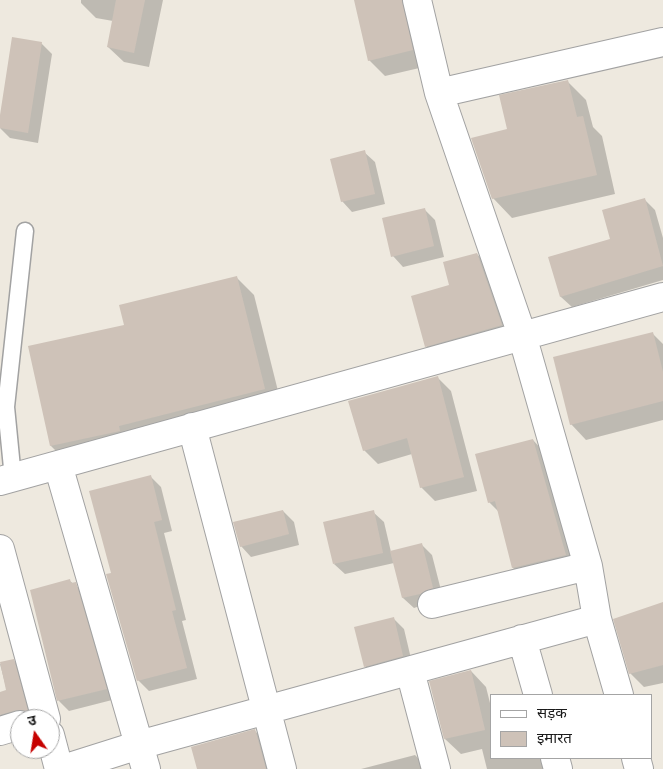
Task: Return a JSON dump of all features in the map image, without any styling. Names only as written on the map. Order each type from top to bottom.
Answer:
[{"type":"street","points":[[417,0],[440,94],[522,335],[588,566],[597,619],[619,694]]},
{"type":"street","points":[[440,94],[663,42]]},
{"type":"street","points":[[7,479],[522,335],[663,298]]},
{"type":"street","points":[[192,427],[282,769]]},
{"type":"street","points":[[58,465],[142,757]]},
{"type":"street","points":[[0,549],[43,709]]},
{"type":"street","points":[[432,604],[588,566]]},
{"type":"street","points":[[63,769],[142,757],[267,710],[597,619]]},
{"type":"street","points":[[522,639],[538,694]]},
{"type":"street","points":[[410,671],[436,769]]},
{"type":"lane","points":[[7,479],[6,407],[25,231]]},
{"type":"building","points":[[116,0],[145,0],[134,53],[107,47]]},
{"type":"building","points":[[354,0],[402,0],[413,50],[368,61]]},
{"type":"building","points":[[12,37],[42,42],[28,133],[0,128],[0,115]]},
{"type":"building","points":[[568,80],[577,117],[583,116],[597,175],[492,199],[471,138],[507,129],[499,95]]},
{"type":"building","points":[[365,150],[375,194],[341,202],[330,159]]},
{"type":"building","points":[[645,198],[663,266],[560,297],[548,257],[610,239],[602,210]]},
{"type":"building","points":[[425,208],[434,246],[391,257],[382,218]]},
{"type":"building","points":[[477,253],[502,325],[425,347],[411,296],[449,285],[443,262]]},
{"type":"building","points":[[237,276],[265,389],[119,426],[120,431],[50,446],[28,346],[124,325],[119,305]]},
{"type":"building","points":[[653,332],[663,372],[663,401],[570,425],[553,357]]},
{"type":"building","points":[[438,376],[464,477],[420,488],[407,438],[363,451],[348,401]]},
{"type":"building","points":[[533,439],[566,555],[512,568],[495,501],[488,503],[475,454]]},
{"type":"building","points":[[151,475],[162,520],[154,522],[176,610],[172,611],[187,668],[137,681],[106,574],[111,573],[89,491]]},
{"type":"building","points":[[283,510],[289,534],[240,547],[233,522]]},
{"type":"building","points":[[374,510],[383,553],[333,564],[323,522]]},
{"type":"building","points":[[422,543],[433,588],[420,594],[402,598],[390,551]]},
{"type":"building","points":[[70,579],[71,583],[76,582],[107,689],[57,701],[30,590]]},
{"type":"building","points":[[663,602],[663,665],[629,674],[613,619]]},
{"type":"building","points":[[394,617],[403,656],[364,667],[354,627]]},
{"type":"building","points":[[14,659],[27,709],[10,709],[10,712],[0,715],[0,692],[6,690],[0,662]]},
{"type":"building","points":[[471,670],[485,730],[444,739],[429,681]]},
{"type":"building","points":[[255,729],[266,769],[197,769],[191,747]]}]
